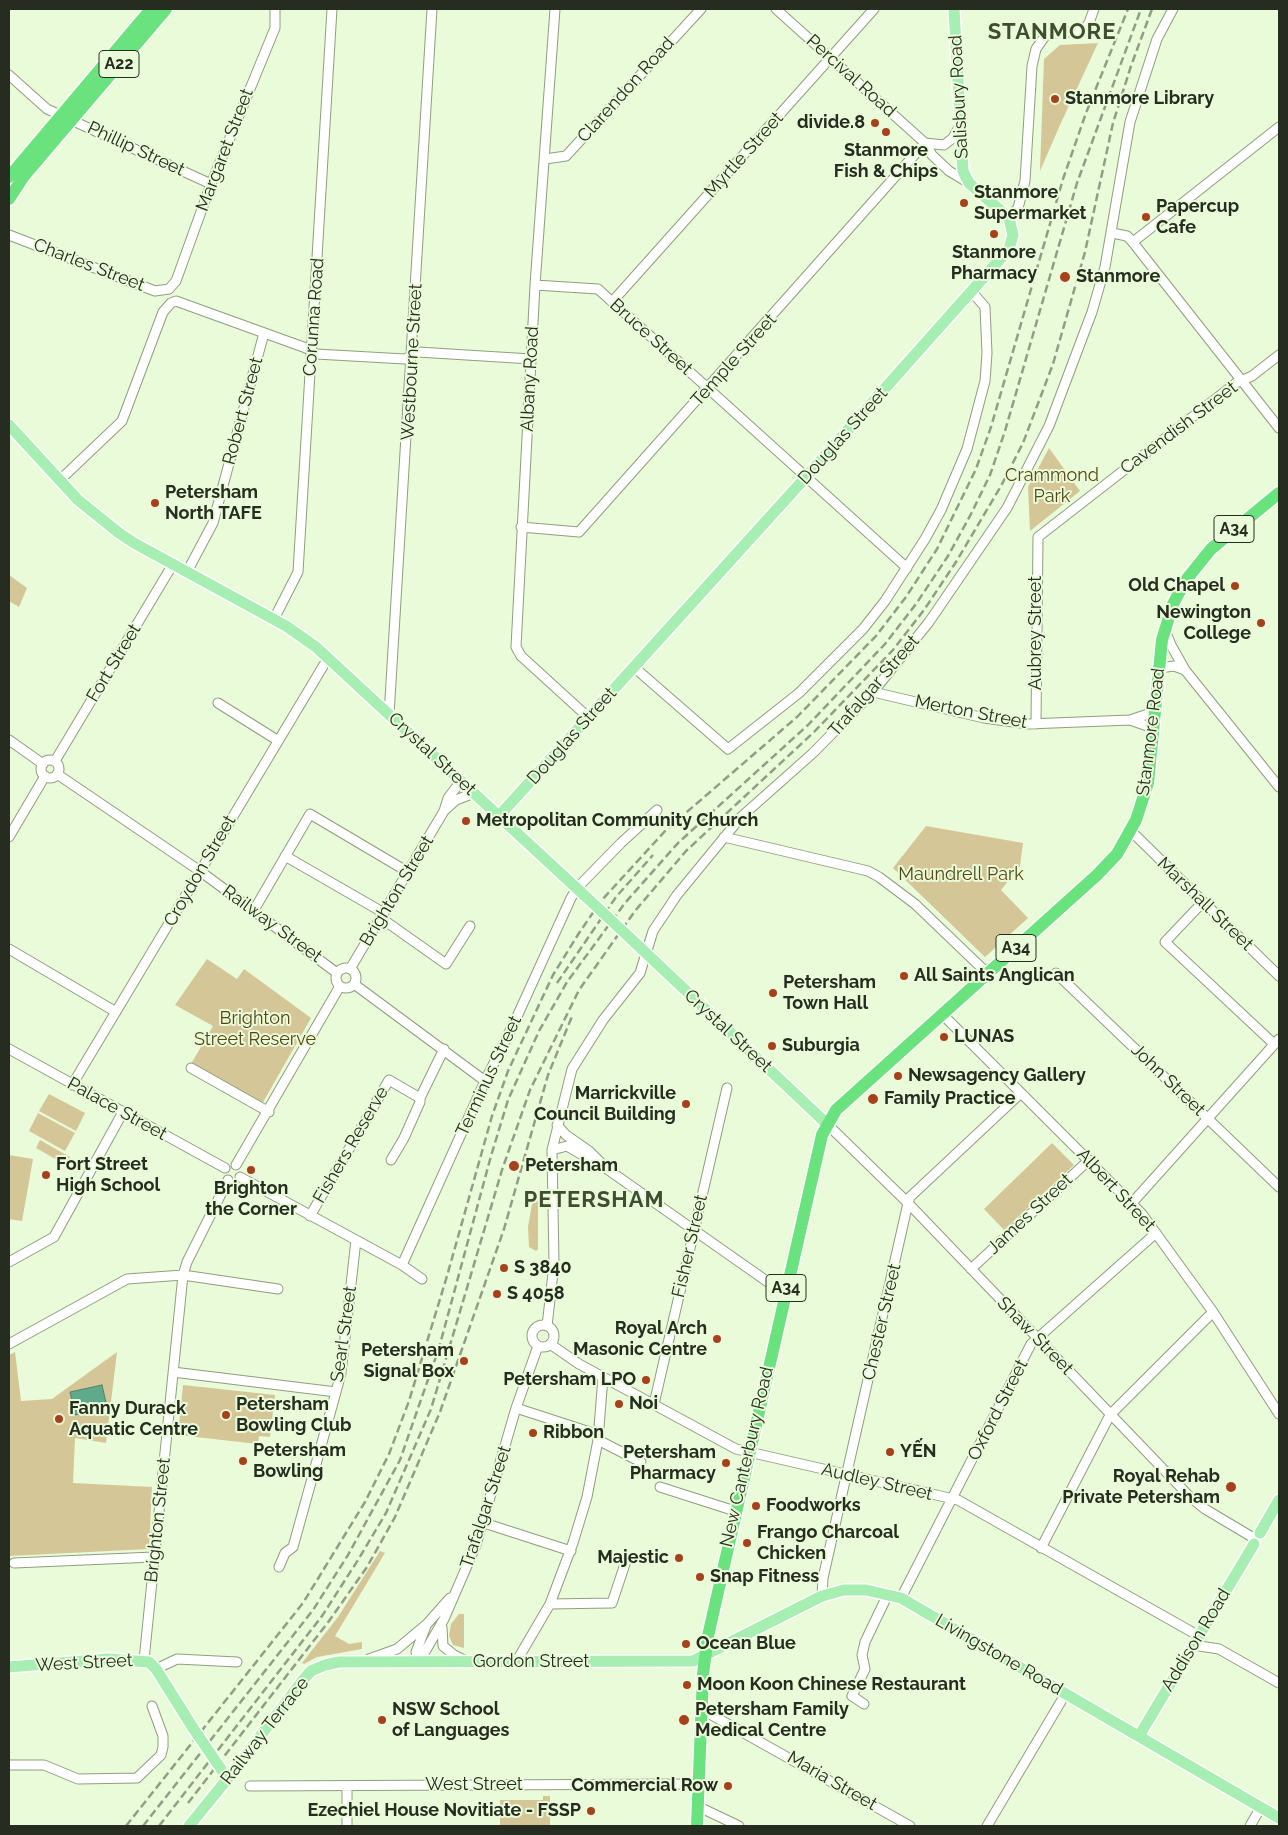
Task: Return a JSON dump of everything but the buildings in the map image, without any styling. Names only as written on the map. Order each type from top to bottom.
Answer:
[{"type":"highway","name":"A22","points":[[9,199],[66,118],[151,9]]},
{"type":"highway","name":"A22","points":[[9,177],[166,9]]},
{"type":"highway","name":"Stanmore Road","points":[[827,1124],[836,1110],[1107,865],[1131,831],[1148,783],[1154,712],[1165,629],[1180,590],[1201,560],[1221,539],[1279,493]]},
{"type":"highway","name":"New Canterbury Road","points":[[697,1826],[705,1654],[748,1452],[820,1138],[827,1124]]},
{"type":"main road","name":"Salisbury Road","points":[[954,9],[962,171],[969,183]]},
{"type":"main road","name":"Percival Road","points":[[969,183],[1009,218]]},
{"type":"main road","name":"Douglas Street","points":[[499,816],[806,477],[1009,249],[1013,236],[1009,218]]},
{"type":"main road","name":"Crystal Street","points":[[9,425],[82,505],[134,543],[274,619],[302,636],[328,658],[581,892],[827,1124]]},
{"type":"main road","name":"Addison Road","points":[[1139,1736],[1279,1500]]},
{"type":"main road","name":"Livingstone Road","points":[[705,1654],[822,1596],[844,1590],[866,1590],[888,1594],[901,1598],[1279,1818]]},
{"type":"main road","name":"Gordon Street","points":[[356,1662],[686,1661],[705,1654]]},
{"type":"main road","name":"West Street","points":[[9,1667],[108,1659],[144,1660],[156,1669],[193,1728],[225,1773]]},
{"type":"main road","name":"Railway Terrace","points":[[188,1826],[225,1773],[311,1671],[325,1664],[356,1662]]},
{"type":"street","name":"Margaret Street","points":[[169,289],[176,281],[211,184],[275,28],[275,9]]},
{"type":"street","name":"Corunna Road","points":[[274,619],[298,572],[332,9]]},
{"type":"street","name":"Westbourne Street","points":[[389,715],[432,9]]},
{"type":"street","name":"Albany Road","points":[[555,9],[535,285],[516,647],[521,656],[588,718]]},
{"type":"street","name":"Clarendon Road","points":[[544,159],[566,156],[700,9]]},
{"type":"street","name":"Percival Road","points":[[776,9],[925,143],[932,155],[949,171],[969,183]]},
{"type":"street","name":"Myrtle Street","points":[[612,302],[874,9]]},
{"type":"street","points":[[1009,218],[1018,208],[1025,181],[1032,66],[1036,48],[1045,36],[1053,33],[1079,31],[1085,28],[1090,23],[1094,9]]},
{"type":"street","name":"Trafalgar Street","points":[[547,1326],[554,1264],[552,1150],[569,1077],[576,1062],[603,1020],[638,976],[644,965],[651,936],[662,916],[741,817],[813,753],[872,692],[945,600],[995,528],[1049,426],[1076,357],[1104,272],[1130,122],[1157,39],[1173,9]]},
{"type":"street","name":"Phillip Street","points":[[9,75],[47,109],[211,184]]},
{"type":"street","points":[[925,143],[944,145],[953,138],[960,125]]},
{"type":"street","points":[[1133,242],[1279,127]]},
{"type":"street","name":"Temple Street","points":[[521,527],[579,532],[925,143]]},
{"type":"street","points":[[1112,233],[1127,236],[1133,242],[1279,428]]},
{"type":"street","name":"Charles Street","points":[[9,235],[154,290],[169,289]]},
{"type":"street","name":"Bruce Street","points":[[535,285],[598,289],[908,568]]},
{"type":"street","points":[[634,668],[728,749],[799,693],[863,628],[908,568],[942,510],[967,449],[985,381],[985,307],[972,292]]},
{"type":"street","points":[[60,480],[122,421],[163,312],[171,303],[182,302],[316,354],[405,359],[418,352],[531,359]]},
{"type":"street","name":"Robert Street","points":[[187,572],[213,523],[264,333]]},
{"type":"street","name":"Cavendish Street","points":[[1036,542],[1041,534],[1236,383],[1252,376],[1279,355]]},
{"type":"street","name":"Aubrey Street","points":[[1036,542],[1036,724]]},
{"type":"street","name":"Fort Street","points":[[55,761],[173,564]]},
{"type":"street","points":[[1165,629],[1171,645],[1185,670],[1279,787]]},
{"type":"street","name":"Croydon Street","points":[[72,1084],[328,658]]},
{"type":"street","points":[[1159,668],[1174,666],[1185,670]]},
{"type":"street","name":"Merton Street","points":[[872,692],[984,718],[1036,724],[1130,720],[1154,712]]},
{"type":"street","points":[[218,703],[277,740]]},
{"type":"street","name":"Merton Street","points":[[1130,720],[1153,728]]},
{"type":"street","points":[[9,740],[43,764]]},
{"type":"street","points":[[43,764],[50,760],[55,761],[58,765],[57,774],[53,777],[45,776]]},
{"type":"street","points":[[43,764],[42,772],[45,776]]},
{"type":"street","name":"Railway Street","points":[[57,774],[200,871],[337,972]]},
{"type":"street","points":[[9,837],[45,776]]},
{"type":"street","name":"Brighton Street","points":[[444,812],[448,798],[461,781]]},
{"type":"street","name":"Brighton Street","points":[[350,969],[444,812],[456,800],[474,793]]},
{"type":"street","name":"Terminus Street","points":[[402,1265],[564,912],[657,810]]},
{"type":"street","points":[[254,910],[310,814],[408,872]]},
{"type":"street","name":"Marshall Street","points":[[1131,831],[1279,976]]},
{"type":"street","points":[[724,837],[874,874],[915,904],[987,973]]},
{"type":"street","points":[[285,856],[383,915],[446,964],[470,926]]},
{"type":"street","points":[[1132,1203],[1277,1042],[1165,942],[1202,902]]},
{"type":"street","points":[[9,949],[116,1012]]},
{"type":"street","points":[[345,968],[350,969],[355,976],[354,984],[346,988],[340,986],[336,978],[337,972],[345,968]]},
{"type":"street","name":"John Street","points":[[1056,973],[1279,1187]]},
{"type":"street","points":[[354,984],[485,1081]]},
{"type":"street","points":[[236,1165],[269,1112],[340,986]]},
{"type":"street","name":"Albert Street","points":[[942,1014],[1132,1203],[1213,1312],[1279,1414]]},
{"type":"street","name":"Palace Street","points":[[9,1049],[225,1168]]},
{"type":"street","points":[[391,1160],[404,1138],[420,1098],[444,1049]]},
{"type":"street","points":[[191,1068],[269,1112]]},
{"type":"street","name":"Fishers Reserve","points":[[310,1216],[389,1080],[420,1098]]},
{"type":"street","name":"Fisher Street","points":[[654,1404],[727,1088]]},
{"type":"street","name":"Chester Street","points":[[822,1596],[823,1578],[910,1197],[1022,1093]]},
{"type":"street","points":[[9,1262],[54,1237],[122,1112]]},
{"type":"street","name":"Shaw Street","points":[[827,1124],[908,1203],[1196,1504],[1256,1538]]},
{"type":"street","points":[[557,1125],[566,1135],[589,1151],[607,1169]]},
{"type":"street","points":[[552,1150],[567,1146],[607,1169],[785,1294]]},
{"type":"street","name":"James Street","points":[[971,1269],[1089,1160]]},
{"type":"street","points":[[236,1165],[229,1165],[225,1168],[225,1176],[228,1180],[233,1181],[240,1177]]},
{"type":"street","points":[[236,1165],[241,1171],[240,1177]]},
{"type":"street","points":[[240,1177],[402,1265],[422,1279]]},
{"type":"street","name":"Brighton Street","points":[[144,1660],[183,1275],[186,1262],[228,1180]]},
{"type":"street","name":"Oxford Street","points":[[901,1598],[1031,1344],[1156,1233]]},
{"type":"street","name":"Searl Street","points":[[279,1567],[285,1553],[293,1547],[341,1373],[356,1240]]},
{"type":"street","points":[[9,1344],[128,1279],[183,1275],[278,1289]]},
{"type":"street","points":[[1041,1548],[1110,1415],[1213,1312]]},
{"type":"street","points":[[537,1326],[547,1326],[554,1332],[554,1339],[544,1347],[538,1346],[533,1341],[532,1331],[537,1326]]},
{"type":"street","name":"Audley Street","points":[[550,1344],[603,1378],[733,1447],[846,1476],[952,1499],[969,1506],[1196,1640],[1219,1649],[1279,1683]]},
{"type":"street","name":"Trafalgar Street","points":[[419,1662],[444,1619],[484,1523],[516,1408],[538,1346]]},
{"type":"street","points":[[173,1372],[336,1392]]},
{"type":"street","points":[[516,1662],[550,1604],[571,1551],[587,1497],[598,1438],[603,1378]]},
{"type":"street","points":[[516,1408],[598,1438],[641,1462]]},
{"type":"street","points":[[660,1488],[735,1511]]},
{"type":"street","points":[[484,1523],[571,1551]]},
{"type":"street","points":[[14,1563],[154,1557]]},
{"type":"street","points":[[550,1604],[612,1603],[626,1561]]},
{"type":"street","points":[[356,1662],[389,1654],[397,1650],[427,1624],[457,1590]]},
{"type":"street","points":[[864,1704],[852,1696],[865,1670],[862,1655],[865,1642],[888,1594]]},
{"type":"street","points":[[444,1619],[441,1634],[443,1646],[454,1655],[468,1662]]},
{"type":"street","points":[[419,1662],[416,1652],[427,1624]]},
{"type":"street","name":"West Street","points":[[156,1669],[177,1659],[237,1662]]},
{"type":"street","points":[[987,1826],[1066,1694]]},
{"type":"street","points":[[9,1766],[44,1765],[78,1779],[137,1778],[161,1755],[163,1747],[163,1736],[152,1706]]},
{"type":"street","name":"Maria Street","points":[[701,1709],[910,1826]]},
{"type":"street","name":"West Street","points":[[250,1786],[698,1784]]},
{"type":"street","points":[[347,1786],[347,1826]]},
{"type":"street","points":[[697,1806],[739,1826]]},
{"type":"street","points":[[1250,1826],[1261,1807]]},
{"type":"green space","points":[[1098,43],[1040,171],[1044,59],[1060,45]]},
{"type":"green space","name":"Crammond Park","points":[[1049,448],[1080,491],[1030,531],[1028,487]]},
{"type":"green space","points":[[9,575],[27,588],[19,607],[9,601]]},
{"type":"green space","name":"Maundrell Park","points":[[926,826],[1023,843],[1020,866],[1001,890],[1028,918],[985,957],[893,868]]},
{"type":"green space","name":"Brighton Street Reserve","points":[[207,959],[237,979],[244,969],[311,1018],[262,1104],[191,1064],[213,1026],[175,1005]]},
{"type":"green space","points":[[49,1094],[85,1113],[76,1131],[39,1111]]},
{"type":"green space","points":[[38,1113],[75,1133],[65,1151],[29,1131]]},
{"type":"green space","points":[[40,1140],[70,1157],[66,1165],[36,1148]]},
{"type":"green space","points":[[1052,1143],[1074,1165],[1004,1230],[984,1209]]},
{"type":"green space","points":[[9,1155],[33,1159],[22,1221],[9,1219]]},
{"type":"green space","points":[[538,1201],[538,1249],[536,1251],[529,1247],[528,1227],[532,1204]]},
{"type":"green space","points":[[15,1352],[21,1401],[52,1399],[117,1352],[106,1443],[75,1438],[73,1483],[152,1487],[149,1549],[9,1556],[9,1355]]},
{"type":"green space","name":"Petersham Bowling Club","points":[[183,1385],[275,1395],[270,1437],[259,1436],[258,1444],[178,1435]]},
{"type":"green space","points":[[380,1551],[385,1553],[335,1636],[349,1644],[362,1642],[362,1649],[317,1657],[304,1664],[302,1663],[338,1617]]},
{"type":"green space","points":[[459,1614],[464,1614],[464,1648],[453,1645],[449,1636],[451,1624]]},
{"type":"green space","points":[[543,1796],[550,1796],[550,1826],[500,1826],[500,1800],[543,1800]]},
{"type":"shaded area","points":[[102,1385],[107,1407],[75,1415],[70,1392]]},
{"type":"railway","points":[[126,1826],[303,1603],[365,1502],[389,1454],[409,1401],[447,1276],[492,1116],[508,1071],[553,975],[579,933],[601,901],[666,830],[797,717],[876,636],[906,597],[937,549],[976,469],[991,427],[1063,179],[1086,113],[1128,9]]},
{"type":"railway","points":[[143,1826],[313,1610],[348,1555],[400,1460],[439,1348],[508,1100],[539,1031],[567,982],[625,903],[678,843],[808,725],[885,644],[916,604],[948,556],[990,475],[1005,431],[1077,183],[1141,9]]},
{"type":"railway","points":[[159,1826],[322,1616],[386,1513],[431,1409],[502,1170],[530,1090],[579,990],[635,911],[686,851],[814,732],[893,650],[924,610],[956,562],[1001,486],[1023,443],[1053,364],[1085,252],[1113,123],[1152,9]]},
{"type":"railway","points":[[557,983],[616,897],[653,855]]},
{"type":"railway","points":[[188,1803],[329,1621],[367,1567],[395,1517],[440,1412],[504,1229],[548,1075],[573,1014]]},
{"type":"place","name":"Stanmore Library","points":[[1055,99]]},
{"type":"place","name":"divide.8","points":[[875,123]]},
{"type":"place","name":"Stanmore Fish & Chips","points":[[886,132]]},
{"type":"place","name":"Stanmore Supermarket","points":[[964,203]]},
{"type":"place","name":"Papercup Cafe","points":[[1146,217]]},
{"type":"place","name":"Stanmore Pharmacy","points":[[994,234]]},
{"type":"place","name":"Stanmore","points":[[1065,277]]},
{"type":"place","name":"Petersham North TAFE","points":[[155,503]]},
{"type":"place","name":"Old Chapel","points":[[1235,586]]},
{"type":"place","name":"Newington College","points":[[1261,623]]},
{"type":"place","name":"Metropolitan Community Church","points":[[466,821]]},
{"type":"place","name":"All Saints Anglican","points":[[904,976]]},
{"type":"place","name":"Petersham Town Hall","points":[[773,993]]},
{"type":"place","name":"LUNAS","points":[[944,1037]]},
{"type":"place","name":"Suburgia","points":[[772,1046]]},
{"type":"place","name":"Newsagency Gallery","points":[[898,1076]]},
{"type":"place","name":"Family Practice","points":[[873,1099]]},
{"type":"place","name":"Marrickville Council Building","points":[[686,1104]]},
{"type":"place","name":"Petersham","points":[[514,1166]]},
{"type":"place","name":"Brighton the Corner","points":[[251,1170]]},
{"type":"place","name":"Fort Street High School","points":[[46,1175]]},
{"type":"place","name":"S 3840","points":[[504,1268]]},
{"type":"place","name":"S 4058","points":[[497,1294]]},
{"type":"place","name":"Royal Arch Masonic Centre","points":[[717,1339]]},
{"type":"place","name":"Petersham Signal Box","points":[[464,1361]]},
{"type":"place","name":"Petersham LPO","points":[[646,1380]]},
{"type":"place","name":"Noi","points":[[619,1404]]},
{"type":"place","name":"Petersham Bowling Club","points":[[226,1415]]},
{"type":"place","name":"Fanny Durack Aquatic Centre","points":[[59,1419]]},
{"type":"place","name":"Ribbon","points":[[533,1433]]},
{"type":"place","name":"YẾN","points":[[890,1452]]},
{"type":"place","name":"Petersham Bowling","points":[[243,1461]]},
{"type":"place","name":"Petersham Pharmacy","points":[[726,1463]]},
{"type":"place","name":"Royal Rehab Private Petersham","points":[[1231,1487]]},
{"type":"place","name":"Foodworks","points":[[756,1506]]},
{"type":"place","name":"Frango Charcoal Chicken","points":[[747,1543]]},
{"type":"place","name":"Majestic","points":[[679,1558]]},
{"type":"place","name":"Snap Fitness","points":[[700,1577]]},
{"type":"place","name":"Ocean Blue","points":[[686,1644]]},
{"type":"place","name":"Moon Koon Chinese Restaurant","points":[[687,1685]]},
{"type":"place","name":"NSW School of Languages","points":[[382,1720]]},
{"type":"place","name":"Petersham Family Medical Centre","points":[[684,1720]]},
{"type":"place","name":"Commercial Row","points":[[728,1786]]},
{"type":"place","name":"Ezechiel House Novitiate - FSSP","points":[[591,1811]]},
{"type":"district","name":"STANMORE","points":[[1052,32]]},
{"type":"district","name":"PETERSHAM","points":[[594,1200]]}]
